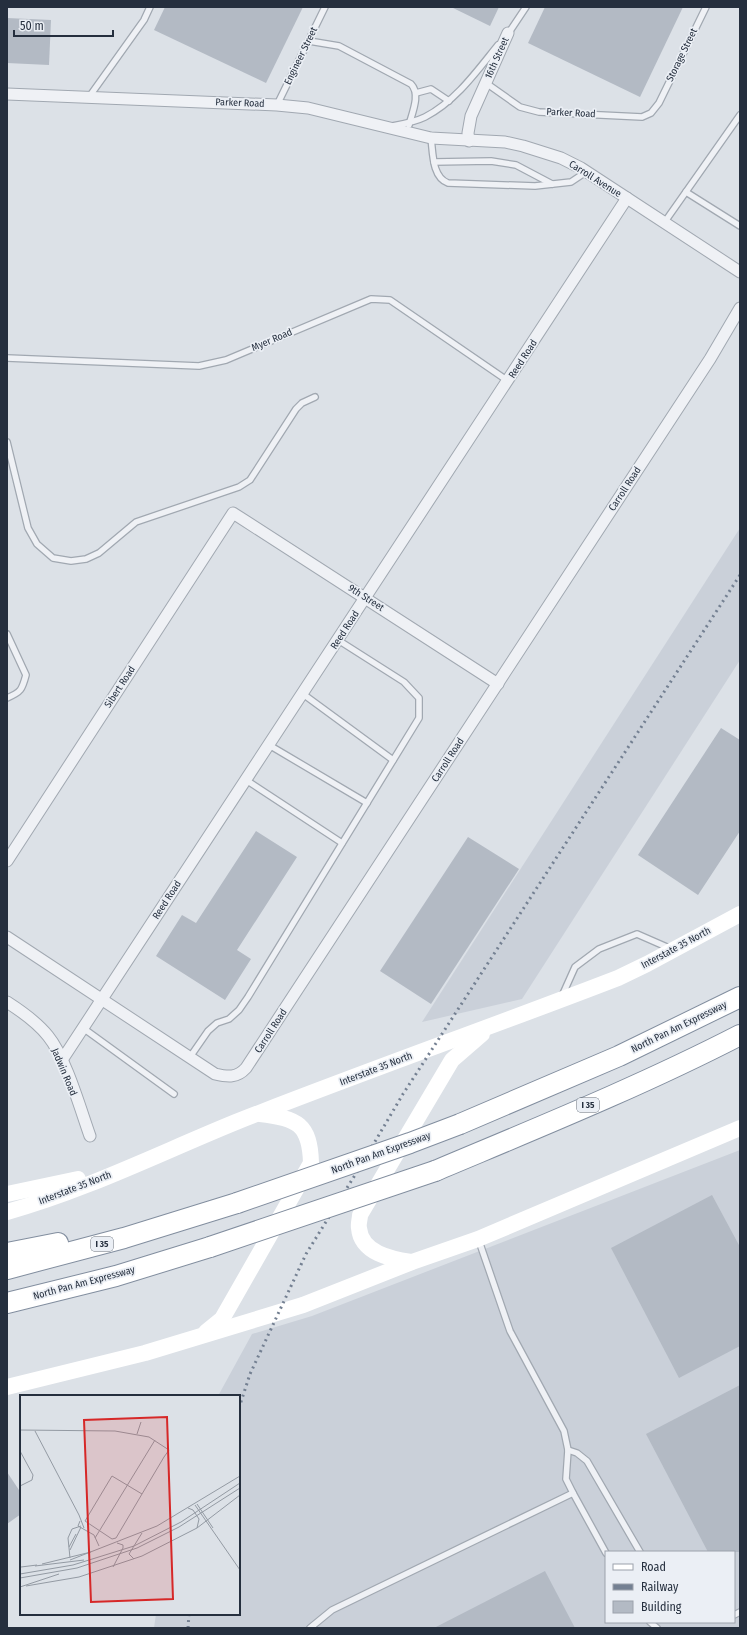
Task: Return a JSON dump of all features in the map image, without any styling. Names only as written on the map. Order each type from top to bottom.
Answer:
[{"type":"highway","name":"North Pan Am Expressway","points":[[7,1269],[124,1238],[196,1216],[410,1143],[460,1124],[619,1056],[740,997]]},
{"type":"highway","name":"North Pan Am Expressway","points":[[7,1303],[116,1276],[210,1247],[434,1171],[554,1121],[704,1054],[740,1035]]},
{"type":"highway","points":[[7,1253],[196,1216]]},
{"type":"highway","points":[[7,1317],[53,1303],[116,1276]]},
{"type":"main road","name":"Interstate 35 North","points":[[7,1212],[29,1206],[259,1114],[618,978],[740,914]]},
{"type":"main road","points":[[412,1262],[391,1259],[376,1253],[365,1243],[359,1229],[360,1215],[452,1060],[493,1026]]},
{"type":"main road","points":[[200,1336],[222,1319],[311,1164],[311,1146],[306,1133],[289,1118],[259,1114]]},
{"type":"main road","points":[[7,1387],[145,1354],[303,1304],[412,1262],[478,1239],[740,1128]]},
{"type":"main road","points":[[7,1194],[127,1168]]},
{"type":"street","name":"16th Street","points":[[486,83],[508,33]]},
{"type":"street","points":[[469,141],[468,133],[471,116],[486,83]]},
{"type":"street","name":"Parker Road","points":[[7,94],[277,105],[308,108],[374,125],[409,127],[431,138],[469,141]]},
{"type":"street","name":"Carroll Avenue","points":[[469,141],[505,142],[562,158],[627,198],[740,272]]},
{"type":"street","name":"Reed Road","points":[[62,1060],[508,382],[627,198]]},
{"type":"street","name":"Carroll Road","points":[[102,1000],[215,1074],[228,1077],[240,1074],[246,1068],[710,359],[740,308]]},
{"type":"street","name":"9th Street","points":[[233,513],[498,684]]},
{"type":"street","name":"Sibert Road","points":[[7,861],[233,513]]},
{"type":"street","points":[[7,937],[102,1000]]},
{"type":"street","name":"Jadwin Road","points":[[7,1002],[21,1012],[48,1036],[62,1060],[90,1136]]},
{"type":"lane","points":[[89,97],[144,20],[150,7]]},
{"type":"lane","name":"Engineer Street","points":[[277,105],[325,7]]},
{"type":"lane","points":[[409,127],[449,101],[467,84],[508,33],[526,7]]},
{"type":"lane","name":"Storage Street","points":[[659,103],[706,7]]},
{"type":"lane","points":[[308,41],[339,46],[415,88],[416,94],[409,127]]},
{"type":"lane","name":"Parker Road","points":[[486,83],[520,107],[539,112],[642,117],[651,113],[659,103]]},
{"type":"lane","points":[[416,94],[431,89],[449,101]]},
{"type":"lane","points":[[664,223],[740,115]]},
{"type":"lane","points":[[431,138],[434,162],[438,176],[442,181],[448,183],[535,186],[571,182],[586,172]]},
{"type":"lane","points":[[434,162],[491,161],[516,165],[553,184]]},
{"type":"lane","points":[[686,192],[740,226]]},
{"type":"lane","name":"Myer Road","points":[[7,358],[199,366],[226,360],[371,299],[382,299],[390,300],[508,382]]},
{"type":"lane","points":[[7,442],[28,528],[37,544],[53,558],[71,561],[86,559],[99,552],[136,522],[240,487],[250,480],[296,409],[302,403],[315,397]]},
{"type":"lane","points":[[7,634],[26,675],[19,693],[7,698]]},
{"type":"lane","points":[[190,1058],[208,1032],[217,1023],[229,1019],[244,1004],[419,718],[419,698],[404,682],[338,640]]},
{"type":"lane","points":[[303,694],[394,760]]},
{"type":"lane","points":[[269,745],[367,803]]},
{"type":"lane","points":[[246,780],[342,843]]},
{"type":"lane","points":[[560,1000],[575,966],[599,949],[637,934],[673,950]]},
{"type":"lane","points":[[83,1028],[174,1094]]},
{"type":"lane","points":[[478,1239],[510,1331],[564,1431],[568,1450],[566,1478],[605,1551]]},
{"type":"lane","points":[[568,1450],[577,1453],[586,1461],[639,1551]]},
{"type":"lane","points":[[310,1628],[332,1610],[573,1493]]},
{"type":"shaded area","points":[[740,528],[740,660],[522,999],[422,1022]]},
{"type":"shaded area","points":[[740,1150],[740,1628],[154,1628],[156,1615],[240,1615],[240,1395],[219,1395],[252,1334],[312,1316]]},
{"type":"building","points":[[165,7],[303,7],[266,83],[154,30]]},
{"type":"building","points":[[451,7],[499,7],[490,26]]},
{"type":"building","points":[[545,7],[683,7],[640,97],[528,43]]},
{"type":"building","points":[[7,18],[51,20],[49,65],[7,63]]},
{"type":"building","points":[[721,728],[740,740],[740,831],[698,895],[638,855]]},
{"type":"building","points":[[256,831],[297,857],[237,950],[251,959],[225,1000],[156,956],[182,915],[196,923]]},
{"type":"building","points":[[468,837],[519,869],[431,1004],[380,971]]},
{"type":"building","points":[[712,1195],[740,1247],[740,1346],[679,1378],[611,1248]]},
{"type":"building","points":[[740,1385],[740,1552],[707,1551],[646,1434]]},
{"type":"building","points":[[7,1472],[20,1492],[20,1515],[7,1524]]},
{"type":"building","points":[[545,1571],[575,1628],[434,1628]]},
{"type":"railway","points":[[240,1405],[250,1374],[306,1254],[403,1094],[740,575]]},
{"type":"railway","points":[[188,1628],[189,1615]]}]
